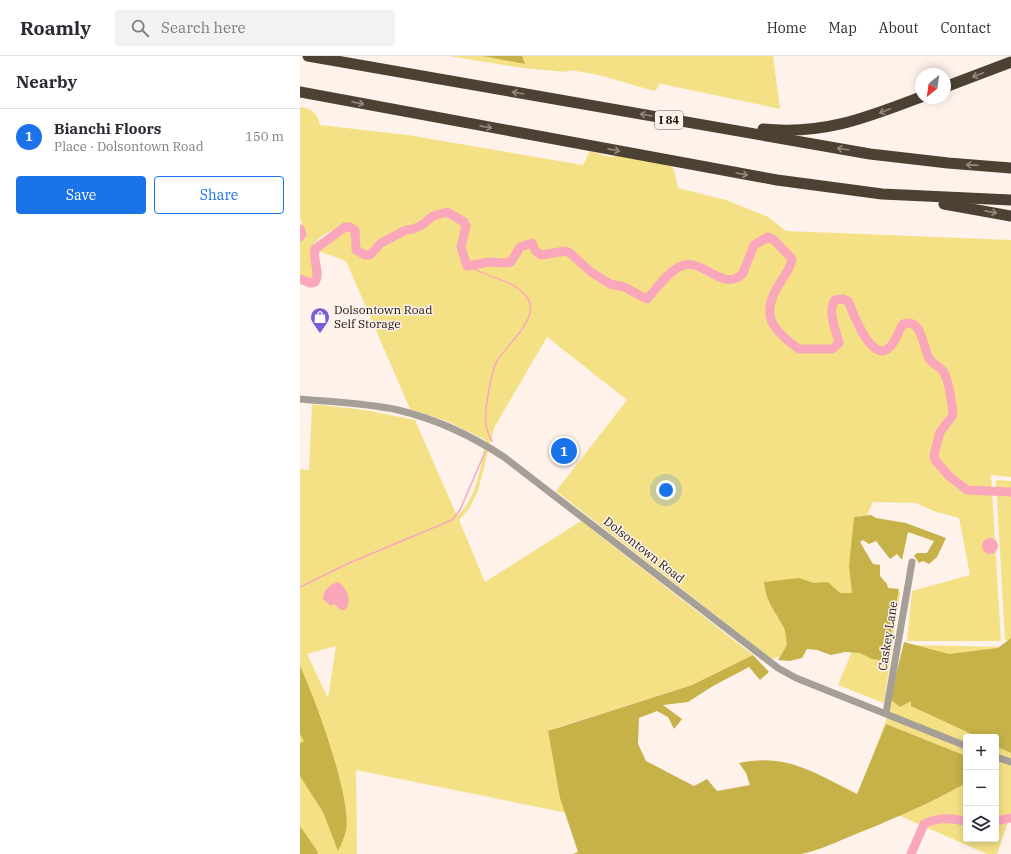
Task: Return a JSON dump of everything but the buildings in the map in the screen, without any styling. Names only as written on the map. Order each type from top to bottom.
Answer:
[{"type":"highway","name":"I 84","points":[[308,56],[877,155],[948,164],[1011,168]]},
{"type":"highway","points":[[951,85],[1011,62]]},
{"type":"highway","points":[[300,92],[777,180],[870,192],[984,210],[1011,216]]},
{"type":"highway","points":[[684,122],[706,121],[779,130],[821,128],[853,122],[915,99]]},
{"type":"highway","points":[[870,192],[924,197],[1011,200]]},
{"type":"street","name":"Dolsontown Road","points":[[300,399],[398,410],[433,421],[482,442],[504,457],[778,668],[796,678],[963,745]]},
{"type":"street","name":"Caskey Lane","points":[[886,713],[912,562]]},
{"type":"street","points":[[999,758],[1011,762]]},
{"type":"shaded area","points":[[449,56],[773,56],[780,109],[662,84],[659,84],[658,88],[654,91],[599,75],[570,70],[566,72],[523,68]]},
{"type":"shaded area","points":[[483,56],[522,56],[525,64]]},
{"type":"shaded area","points":[[300,107],[314,112],[320,125],[408,135],[583,165],[590,151],[609,157],[652,152],[669,163],[674,170],[678,188],[726,200],[768,217],[786,231],[1011,240],[1011,477],[991,475],[1001,641],[907,641],[912,591],[970,575],[959,518],[936,512],[916,503],[873,502],[866,517],[860,515],[855,536],[859,589],[900,592],[884,703],[838,685],[871,605],[805,648],[772,659],[556,491],[627,400],[547,337],[494,428],[478,491],[469,509],[459,520],[485,582],[581,521],[753,655],[692,685],[556,728],[572,814],[356,770],[357,854],[300,854],[300,469],[309,470],[312,404],[365,410],[415,420],[457,516],[464,509],[474,491],[480,471],[486,440],[444,420],[410,409],[346,261],[316,250],[335,236],[332,230],[314,243],[310,251],[313,278],[308,279],[300,273],[300,241],[303,239],[304,233],[300,217]],"holes":[[[336,646],[328,698],[307,654]]]},
{"type":"shaded area","points":[[996,480],[1011,481],[1011,641],[1005,640]]},
{"type":"shaded area","points":[[871,515],[876,518],[906,523],[946,538],[937,557],[929,564],[923,561],[919,563],[914,556],[917,553],[927,553],[934,541],[908,532],[902,560],[897,554],[890,559],[876,541],[869,544],[863,540],[860,542],[873,564],[880,565],[880,576],[887,584],[888,588],[899,589],[887,657],[880,660],[872,659],[860,653],[845,652],[831,655],[817,650],[807,649],[802,658],[790,661],[778,660],[787,645],[785,633],[783,626],[771,605],[764,582],[799,578],[814,583],[828,582],[840,593],[852,593],[849,566],[854,517]]},
{"type":"shaded area","points":[[990,538],[996,540],[998,546],[996,552],[990,554],[984,552],[982,546],[984,540]]},
{"type":"shaded area","points":[[338,582],[344,587],[349,599],[349,603],[345,610],[341,610],[334,604],[331,606],[323,599],[324,593],[328,588],[332,584]]},
{"type":"shaded area","points":[[1011,638],[1011,753],[999,747],[999,734],[972,734],[911,706],[911,701],[900,707],[890,699],[904,642],[949,654],[998,648]]},
{"type":"shaded area","points":[[906,645],[1011,647],[1011,813],[997,854],[987,854],[857,797],[887,718]]},
{"type":"shaded area","points":[[753,655],[769,672],[760,680],[749,667],[713,686],[688,702],[663,705],[682,719],[674,729],[668,717],[657,711],[639,718],[638,744],[646,761],[694,786],[707,779],[717,791],[750,785],[746,773],[739,763],[772,761],[786,763],[814,772],[857,794],[886,724],[963,755],[963,785],[891,820],[828,846],[801,854],[573,854],[578,852],[560,798],[548,731],[692,685]]},
{"type":"shaded area","points":[[300,666],[307,681],[331,748],[343,796],[346,816],[346,831],[338,851],[323,812],[300,776],[300,743],[304,741],[300,734]]},
{"type":"shaded area","points":[[300,826],[318,852],[317,854],[300,854]]},
{"type":"waterway","points":[[300,279],[310,283],[315,282],[317,278],[314,253],[315,249],[345,227],[350,227],[355,230],[356,250],[365,255],[370,255],[381,243],[406,230],[422,225],[433,216],[447,212],[464,222],[466,226],[461,247],[467,266],[489,262],[511,262],[520,247],[532,243],[535,250],[541,255],[565,251],[570,253],[591,272],[610,284],[624,287],[647,299],[670,274],[679,267],[687,264],[704,269],[727,280],[735,279],[743,273],[754,245],[768,237],[774,240],[792,259],[789,269],[774,294],[770,304],[772,321],[782,335],[799,349],[832,349],[839,343],[832,315],[833,305],[835,300],[843,299],[848,301],[863,334],[869,343],[876,349],[882,351],[889,348],[903,324],[910,323],[915,325],[930,360],[941,369],[947,379],[951,398],[953,415],[940,432],[934,455],[935,460],[949,476],[967,490],[1011,492]]},
{"type":"waterway","points":[[300,229],[302,234],[300,237]]},
{"type":"waterway","points":[[471,267],[516,287],[523,292],[528,299],[530,307],[526,323],[501,355],[492,374],[487,402],[486,419],[486,424],[492,441]]},
{"type":"waterway","points":[[300,587],[347,564],[452,520],[460,510],[485,452]]},
{"type":"waterway","points":[[999,820],[1011,818]]},
{"type":"waterway","points":[[911,854],[924,824],[934,820],[945,819],[963,821]]},
{"type":"place","name":"Dolsontown Road Self Storage","points":[[320,334]]},
{"type":"place","name":"Bianchi Floors","points":[[564,451]]}]
